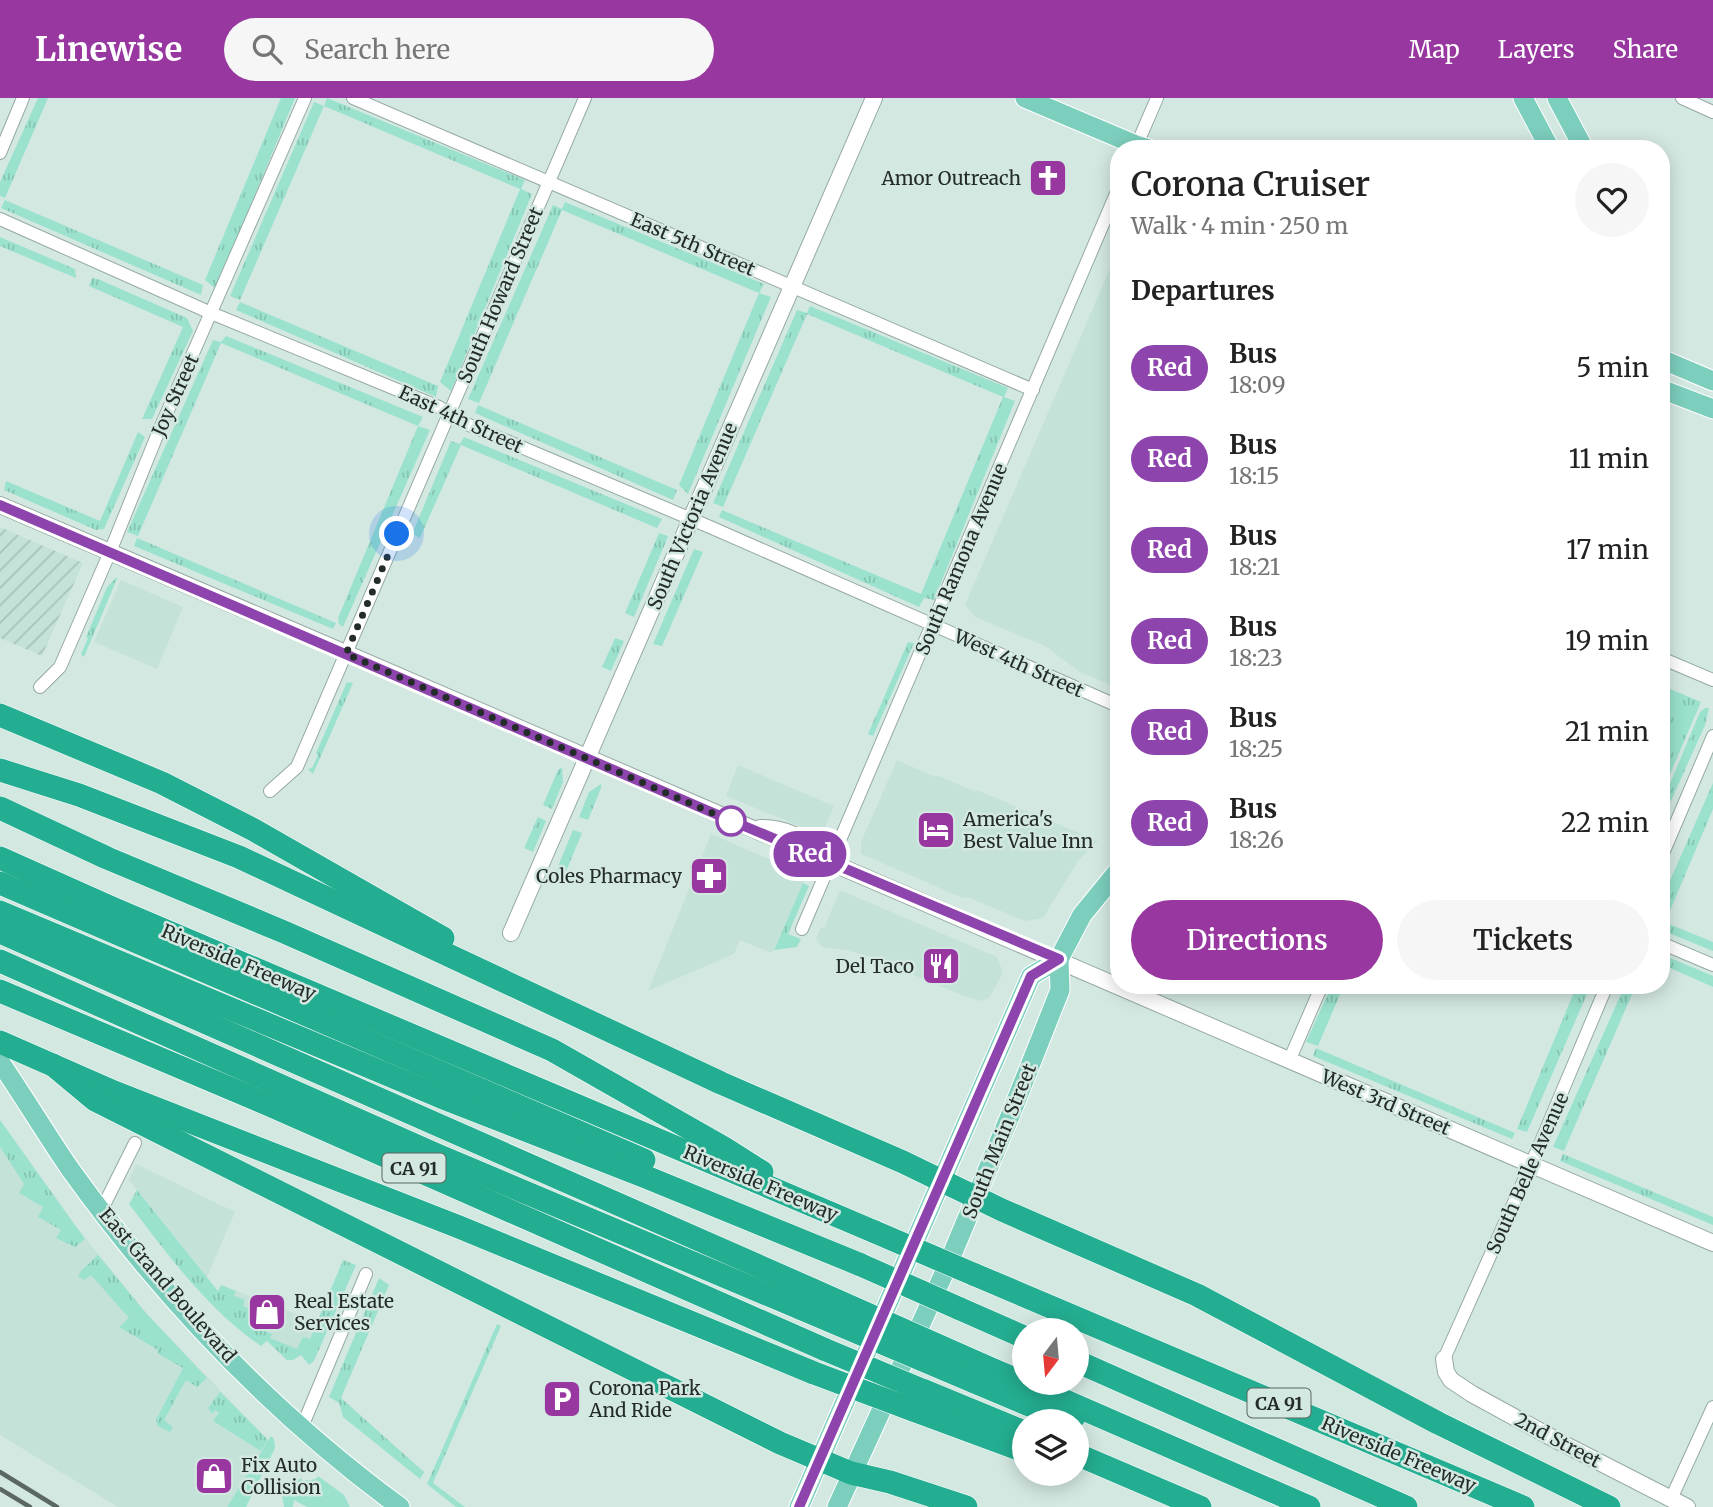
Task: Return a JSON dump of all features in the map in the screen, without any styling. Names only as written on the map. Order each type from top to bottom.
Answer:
[{"type":"highway","points":[[0,715],[162,783],[254,830],[601,1027]]},
{"type":"highway","points":[[0,770],[79,795],[239,858],[362,913],[422,944],[601,1027],[1196,1295],[1438,1423],[1609,1507]]},
{"type":"highway","points":[[0,808],[107,858],[284,932],[552,1050],[724,1148],[811,1204]]},
{"type":"highway","name":"Riverside Freeway","points":[[0,858],[125,914],[1523,1507]]},
{"type":"highway","points":[[0,883],[765,1212],[778,1222],[788,1235]]},
{"type":"highway","points":[[0,912],[441,1097],[861,1265],[1012,1332]]},
{"type":"highway","points":[[0,932],[191,1016],[807,1299],[976,1372],[1138,1433],[1310,1507]]},
{"type":"highway","points":[[0,940],[162,1012],[191,1016]]},
{"type":"highway","points":[[0,961],[437,1155],[807,1299]]},
{"type":"highway","name":"CA 91","points":[[0,991],[267,1104],[826,1350],[917,1400],[1012,1428]]},
{"type":"highway","points":[[0,1042],[814,1373],[917,1400],[1012,1445]]},
{"type":"highway","points":[[53,1065],[95,1100],[780,1443],[851,1473],[890,1482],[965,1507]]},
{"type":"highway","points":[[1089,1367],[1406,1507]]},
{"type":"highway","points":[[1089,1461],[1200,1507]]},
{"type":"main road","points":[[1026,98],[1122,140]]},
{"type":"main road","points":[[1523,98],[1545,140]]},
{"type":"main road","points":[[1557,98],[1579,140]]},
{"type":"main road","points":[[1670,363],[1713,381]]},
{"type":"main road","points":[[1670,392],[1713,409]]},
{"type":"main road","name":"South Main Street","points":[[837,1507],[976,1198],[1060,990],[1059,959],[1082,915],[1110,881]]},
{"type":"main road","name":"South Main Street","points":[[799,1507],[1031,976],[1059,959]]},
{"type":"main road","name":"East Grand Boulevard","points":[[0,1062],[71,1169],[139,1257],[208,1337],[302,1427],[400,1507]]},
{"type":"street","points":[[0,153],[23,98]]},
{"type":"street","name":"Joy Street","points":[[40,687],[60,667],[158,433],[305,98]]},
{"type":"street","name":"East 5th Street","points":[[353,98],[1034,390]]},
{"type":"street","name":"South Howard Street","points":[[270,791],[297,767],[585,98]]},
{"type":"street","name":"South Victoria Avenue","points":[[510,933],[874,98]]},
{"type":"street","points":[[1143,140],[1157,98]]},
{"type":"street","points":[[1682,98],[1702,102],[1713,112]]},
{"type":"street","name":"South Ramona Avenue","points":[[802,929],[827,861],[927,622],[1034,390],[1110,207]]},
{"type":"street","name":"East 4th Street","points":[[0,219],[211,313],[439,407],[449,414],[927,622]]},
{"type":"street","name":"West 3rd Street","points":[[0,505],[757,832],[782,830],[808,843],[827,861],[1110,982]]},
{"type":"street","name":"West 4th Street","points":[[927,622],[1110,702]]},
{"type":"street","points":[[1670,662],[1713,680]]},
{"type":"street","points":[[1670,837],[1713,736]]},
{"type":"street","points":[[1670,947],[1713,965]]},
{"type":"street","name":"West 3rd Street","points":[[1138,994],[1713,1243]]},
{"type":"street","points":[[1289,1061],[1318,994]]},
{"type":"street","name":"South Belle Avenue","points":[[1444,1359],[1532,1164],[1603,994]]},
{"type":"street","points":[[102,1209],[135,1143]]},
{"type":"street","points":[[302,1427],[366,1274]]},
{"type":"street","name":"2nd Street","points":[[1444,1359],[1446,1372],[1451,1380],[1472,1394],[1687,1507]]},
{"type":"street","points":[[1671,1499],[1713,1407]]},
{"type":"shaded area","points":[[1110,269],[1110,685],[1080,672],[1045,646],[975,617],[965,605]]},
{"type":"shaded area","points":[[0,527],[83,563],[42,656],[0,638]]},
{"type":"shaded area","points":[[121,580],[183,607],[157,669],[94,642]]},
{"type":"shaded area","points":[[897,760],[1098,841],[1078,861],[1043,918],[1025,921],[967,897],[963,898],[861,854],[861,842]]},
{"type":"shaded area","points":[[738,765],[834,806],[822,835],[726,796]]},
{"type":"shaded area","points":[[711,834],[796,871],[804,881],[772,953],[740,940],[734,954],[648,991]]},
{"type":"shaded area","points":[[840,890],[997,957],[1003,973],[989,998],[982,1001],[966,997],[871,957],[822,947],[816,938],[821,927],[824,928]]},
{"type":"shaded area","points":[[0,1120],[66,1214],[146,1313],[268,1440],[227,1507],[118,1507],[0,1435]]},
{"type":"shaded area","points":[[136,1164],[235,1212],[207,1277],[129,1180]]},
{"type":"shaded area","points":[[221,1285],[317,1322],[305,1350],[293,1360],[287,1360]]},
{"type":"green space","points":[[38,98],[48,98],[5,198],[0,196],[0,182]]},
{"type":"green space","points":[[281,98],[295,98],[216,289],[205,280]]},
{"type":"green space","points":[[327,98],[525,180],[521,189],[532,194],[451,391],[440,382],[520,189],[324,106]]},
{"type":"green space","points":[[314,102],[324,106],[240,300],[230,296]]},
{"type":"green space","points":[[5,200],[203,285],[201,295],[1,208]]},
{"type":"green space","points":[[565,202],[764,284],[759,293],[562,210],[479,403],[468,399],[553,205],[562,209]]},
{"type":"green space","points":[[0,237],[75,269],[76,278],[0,246]]},
{"type":"green space","points":[[92,278],[187,318],[193,331],[152,419],[142,419],[183,327],[89,286]]},
{"type":"green space","points":[[759,293],[771,297],[688,494],[679,485]]},
{"type":"green space","points":[[240,302],[438,386],[436,397],[236,310]]},
{"type":"green space","points":[[810,306],[1008,388],[1004,397],[1015,401],[934,600],[924,598],[919,607],[719,517],[722,510],[921,594],[1003,397],[807,314],[723,507],[713,503],[797,310],[807,313]]},
{"type":"green space","points":[[226,336],[423,417],[418,426],[221,343],[138,536],[127,532],[213,340],[221,342]]},
{"type":"green space","points":[[478,405],[677,490],[673,500],[475,413]]},
{"type":"green space","points":[[418,426],[430,430],[343,627],[338,618]]},
{"type":"green space","points":[[138,432],[145,437],[104,529],[96,530],[4,490],[6,481],[100,521]]},
{"type":"green space","points":[[464,437],[662,519],[657,528],[461,445],[420,538],[412,534],[451,441],[460,444]]},
{"type":"green space","points":[[659,533],[668,536],[634,617],[625,613]]},
{"type":"green space","points":[[137,538],[336,623],[333,629],[134,546]]},
{"type":"green space","points":[[694,549],[703,552],[662,646],[653,644]]},
{"type":"green space","points":[[117,577],[84,657],[81,654],[88,638],[86,637],[107,587]]},
{"type":"green space","points":[[615,638],[624,641],[611,671],[602,667]]},
{"type":"green space","points":[[908,642],[914,643],[873,736],[868,734]]},
{"type":"green space","points":[[347,682],[353,683],[313,774],[308,769],[312,768],[318,755],[316,753]]},
{"type":"green space","points":[[1670,689],[1701,702],[1670,774]]},
{"type":"green space","points":[[1709,708],[1705,725],[1671,801],[1670,784],[1700,712]]},
{"type":"green space","points":[[562,767],[563,782],[552,809],[543,805],[558,770]]},
{"type":"green space","points":[[1713,783],[1713,809],[1670,911],[1670,881]]},
{"type":"green space","points":[[601,784],[588,820],[579,817],[589,792]]},
{"type":"green space","points":[[538,817],[546,821],[533,852],[524,848]]},
{"type":"green space","points":[[573,830],[582,833],[562,881],[554,876]]},
{"type":"green space","points":[[803,883],[809,886],[788,934],[801,939],[797,947],[774,950]]},
{"type":"green space","points":[[1670,924],[1713,942],[1713,951],[1670,934]]},
{"type":"green space","points":[[1670,958],[1713,976],[1713,987],[1670,968]]},
{"type":"green space","points":[[1328,994],[1340,994],[1318,1046],[1306,1042]]},
{"type":"green space","points":[[1573,994],[1587,994],[1527,1132],[1517,1129]]},
{"type":"green space","points":[[1621,994],[1632,994],[1564,1151],[1553,1147]]},
{"type":"green space","points":[[1316,1048],[1515,1133],[1512,1139],[1313,1056]]},
{"type":"green space","points":[[0,1120],[85,1239],[75,1247],[56,1238],[61,1230],[38,1217],[43,1207],[19,1193],[24,1184],[0,1147]]},
{"type":"green space","points":[[1563,1154],[1713,1217],[1713,1225],[1560,1161]]},
{"type":"green space","points":[[137,1190],[218,1291],[221,1285],[236,1291],[234,1296],[245,1300],[243,1306],[250,1309],[248,1314],[257,1317],[256,1322],[264,1325],[262,1330],[272,1334],[270,1338],[297,1349],[303,1337],[310,1339],[343,1260],[356,1265],[314,1361],[309,1365],[301,1355],[287,1360],[267,1341],[261,1346],[206,1299],[129,1204]]},
{"type":"green space","points":[[98,1255],[146,1313],[207,1378],[197,1387],[186,1380],[164,1420],[173,1427],[170,1432],[158,1426],[156,1420],[183,1368],[119,1327],[129,1318],[91,1275],[84,1280],[78,1276]]},
{"type":"green space","points":[[379,1278],[389,1285],[341,1398],[424,1472],[420,1479],[343,1417],[339,1403],[329,1397]]},
{"type":"green space","points":[[497,1324],[501,1326],[433,1483],[465,1507],[456,1507],[427,1484]]},
{"type":"green space","points":[[220,1392],[268,1440],[261,1451],[213,1421],[219,1413],[215,1410],[212,1414],[208,1408]]},
{"type":"green space","points":[[271,1436],[275,1448],[246,1507],[227,1507]]},
{"type":"green space","points":[[318,1476],[344,1495],[350,1507],[307,1507],[294,1500],[293,1507],[284,1507],[282,1495],[287,1488],[301,1478],[303,1481],[316,1479]]},
{"type":"railway","points":[[0,1472],[57,1507]]},
{"type":"railway","points":[[0,1489],[30,1507]]},
{"type":"bus line","name":"Red","points":[[0,505],[1059,959],[1031,976],[799,1507]]},
{"type":"place","name":"Amor Outreach","points":[[1048,178]]},
{"type":"place","name":"America's Best Value Inn","points":[[936,830]]},
{"type":"place","name":"Coles Pharmacy","points":[[709,876]]},
{"type":"place","name":"Del Taco","points":[[941,966]]},
{"type":"place","name":"Real Estate Services","points":[[267,1312]]},
{"type":"place","name":"Corona Park And Ride","points":[[562,1399]]},
{"type":"place","name":"Fix Auto Collision","points":[[214,1476]]},
{"type":"route","points":[[397,534],[346,654],[731,821]]}]
